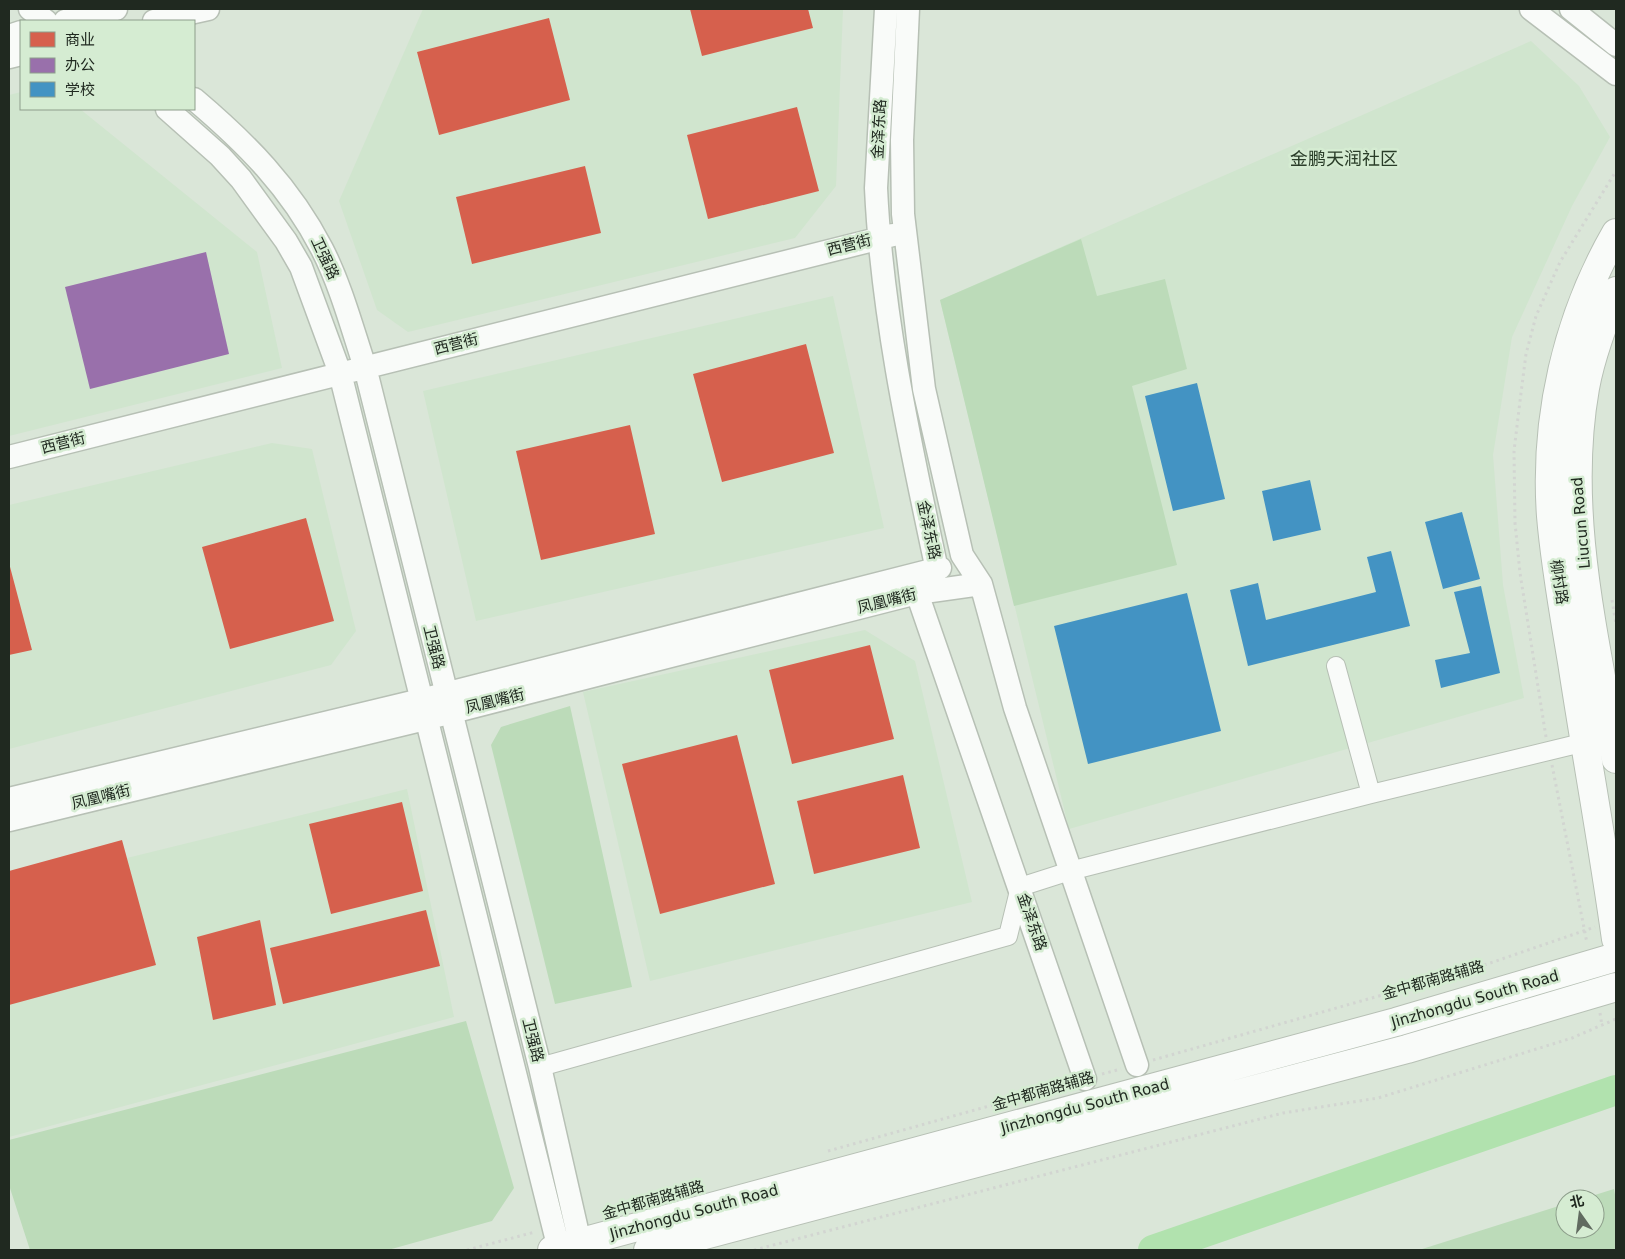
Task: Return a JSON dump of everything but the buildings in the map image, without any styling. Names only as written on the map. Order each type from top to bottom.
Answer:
[{"type":"main road","name":"柳村路","points":[[1615,929],[1554,551],[1551,514],[1551,464],[1557,394],[1564,360],[1588,291],[1616,233]]},
{"type":"main road","name":"Liucun Road","points":[[1615,744],[1584,565],[1577,494],[1579,424],[1585,386],[1600,331],[1616,291]]},
{"type":"main road","name":"Jinzhongdu South Road","points":[[561,1242],[1386,1025],[1616,957]]},
{"type":"main road","name":"Jinzhongdu South Road","points":[[648,1250],[1397,1052],[1616,987]]},
{"type":"street","points":[[30,9],[45,20]]},
{"type":"street","points":[[75,17],[116,9]]},
{"type":"street","points":[[158,20],[208,9]]},
{"type":"street","name":"金泽东路","points":[[886,9],[876,188],[880,237],[900,393],[937,570],[917,593],[1085,1079]]},
{"type":"street","name":"金泽东路","points":[[908,9],[902,140],[904,233],[924,389],[962,555],[981,584],[1015,708],[1137,1065]]},
{"type":"street","points":[[1531,9],[1616,74]]},
{"type":"street","points":[[1571,9],[1616,45]]},
{"type":"street","name":"卫强路","points":[[195,100],[256,154],[310,227],[336,280],[365,367],[540,1067],[561,1242]]},
{"type":"street","name":"卫强路","points":[[167,110],[220,156],[236,173],[286,242],[305,276],[340,373],[423,709],[561,1242]]},
{"type":"street","name":"西营街","points":[[9,457],[880,237],[904,233]]},
{"type":"street","name":"凤凰嘴街","points":[[448,703],[937,570],[962,555]]},
{"type":"street","name":"凤凰嘴街","points":[[9,799],[423,709],[917,593],[981,584]]},
{"type":"street","points":[[1336,666],[1371,794]]},
{"type":"street","name":"凤凰嘴街","points":[[9,820],[423,709]]},
{"type":"street","points":[[540,1067],[1008,936],[1020,888],[1070,871],[1371,794],[1584,743],[1615,744]]},
{"type":"path","points":[[1612,598],[1616,624]]},
{"type":"path","name":"金中都南路辅路","points":[[826,1152],[1615,929]]},
{"type":"path","points":[[754,1250],[1283,1113],[1378,1098],[1572,1038],[1616,1019]]},
{"type":"path","points":[[467,1250],[561,1242]]},
{"type":"shaded area","points":[[423,9],[843,9],[836,186],[795,238],[408,332],[377,310],[339,201]]},
{"type":"shaded area","points":[[1531,41],[1579,86],[1610,137],[1572,206],[1512,337],[1493,455],[1503,585],[1524,698],[1069,829],[940,300]]},
{"type":"shaded area","points":[[20,92],[20,110],[81,110],[257,252],[282,368],[9,436],[9,95]]},
{"type":"shaded area","points":[[1081,239],[1097,296],[1165,279],[1187,369],[1132,386],[1177,565],[1014,606],[940,300]]},
{"type":"shaded area","points":[[833,296],[884,528],[476,621],[423,391]]},
{"type":"shaded area","points":[[272,443],[312,449],[356,631],[331,665],[9,749],[9,505]]},
{"type":"shaded area","points":[[865,630],[915,661],[972,902],[650,981],[583,692]]},
{"type":"shaded area","points":[[570,706],[632,987],[555,1004],[491,745],[501,727]]},
{"type":"shaded area","points":[[407,789],[454,1017],[9,1137],[9,887]]},
{"type":"shaded area","points":[[466,1021],[514,1188],[492,1221],[388,1250],[30,1250],[9,1185],[9,1140]]},
{"type":"shaded area","points":[[1614,1189],[1616,1200],[1616,1250],[1419,1250],[1555,1207],[1555,1239],[1605,1239],[1605,1192]]},
{"type":"waterway","points":[[1153,1250],[1616,1090]]},
{"type":"district","name":"金鹏天润社区","points":[[1344,158]]}]
